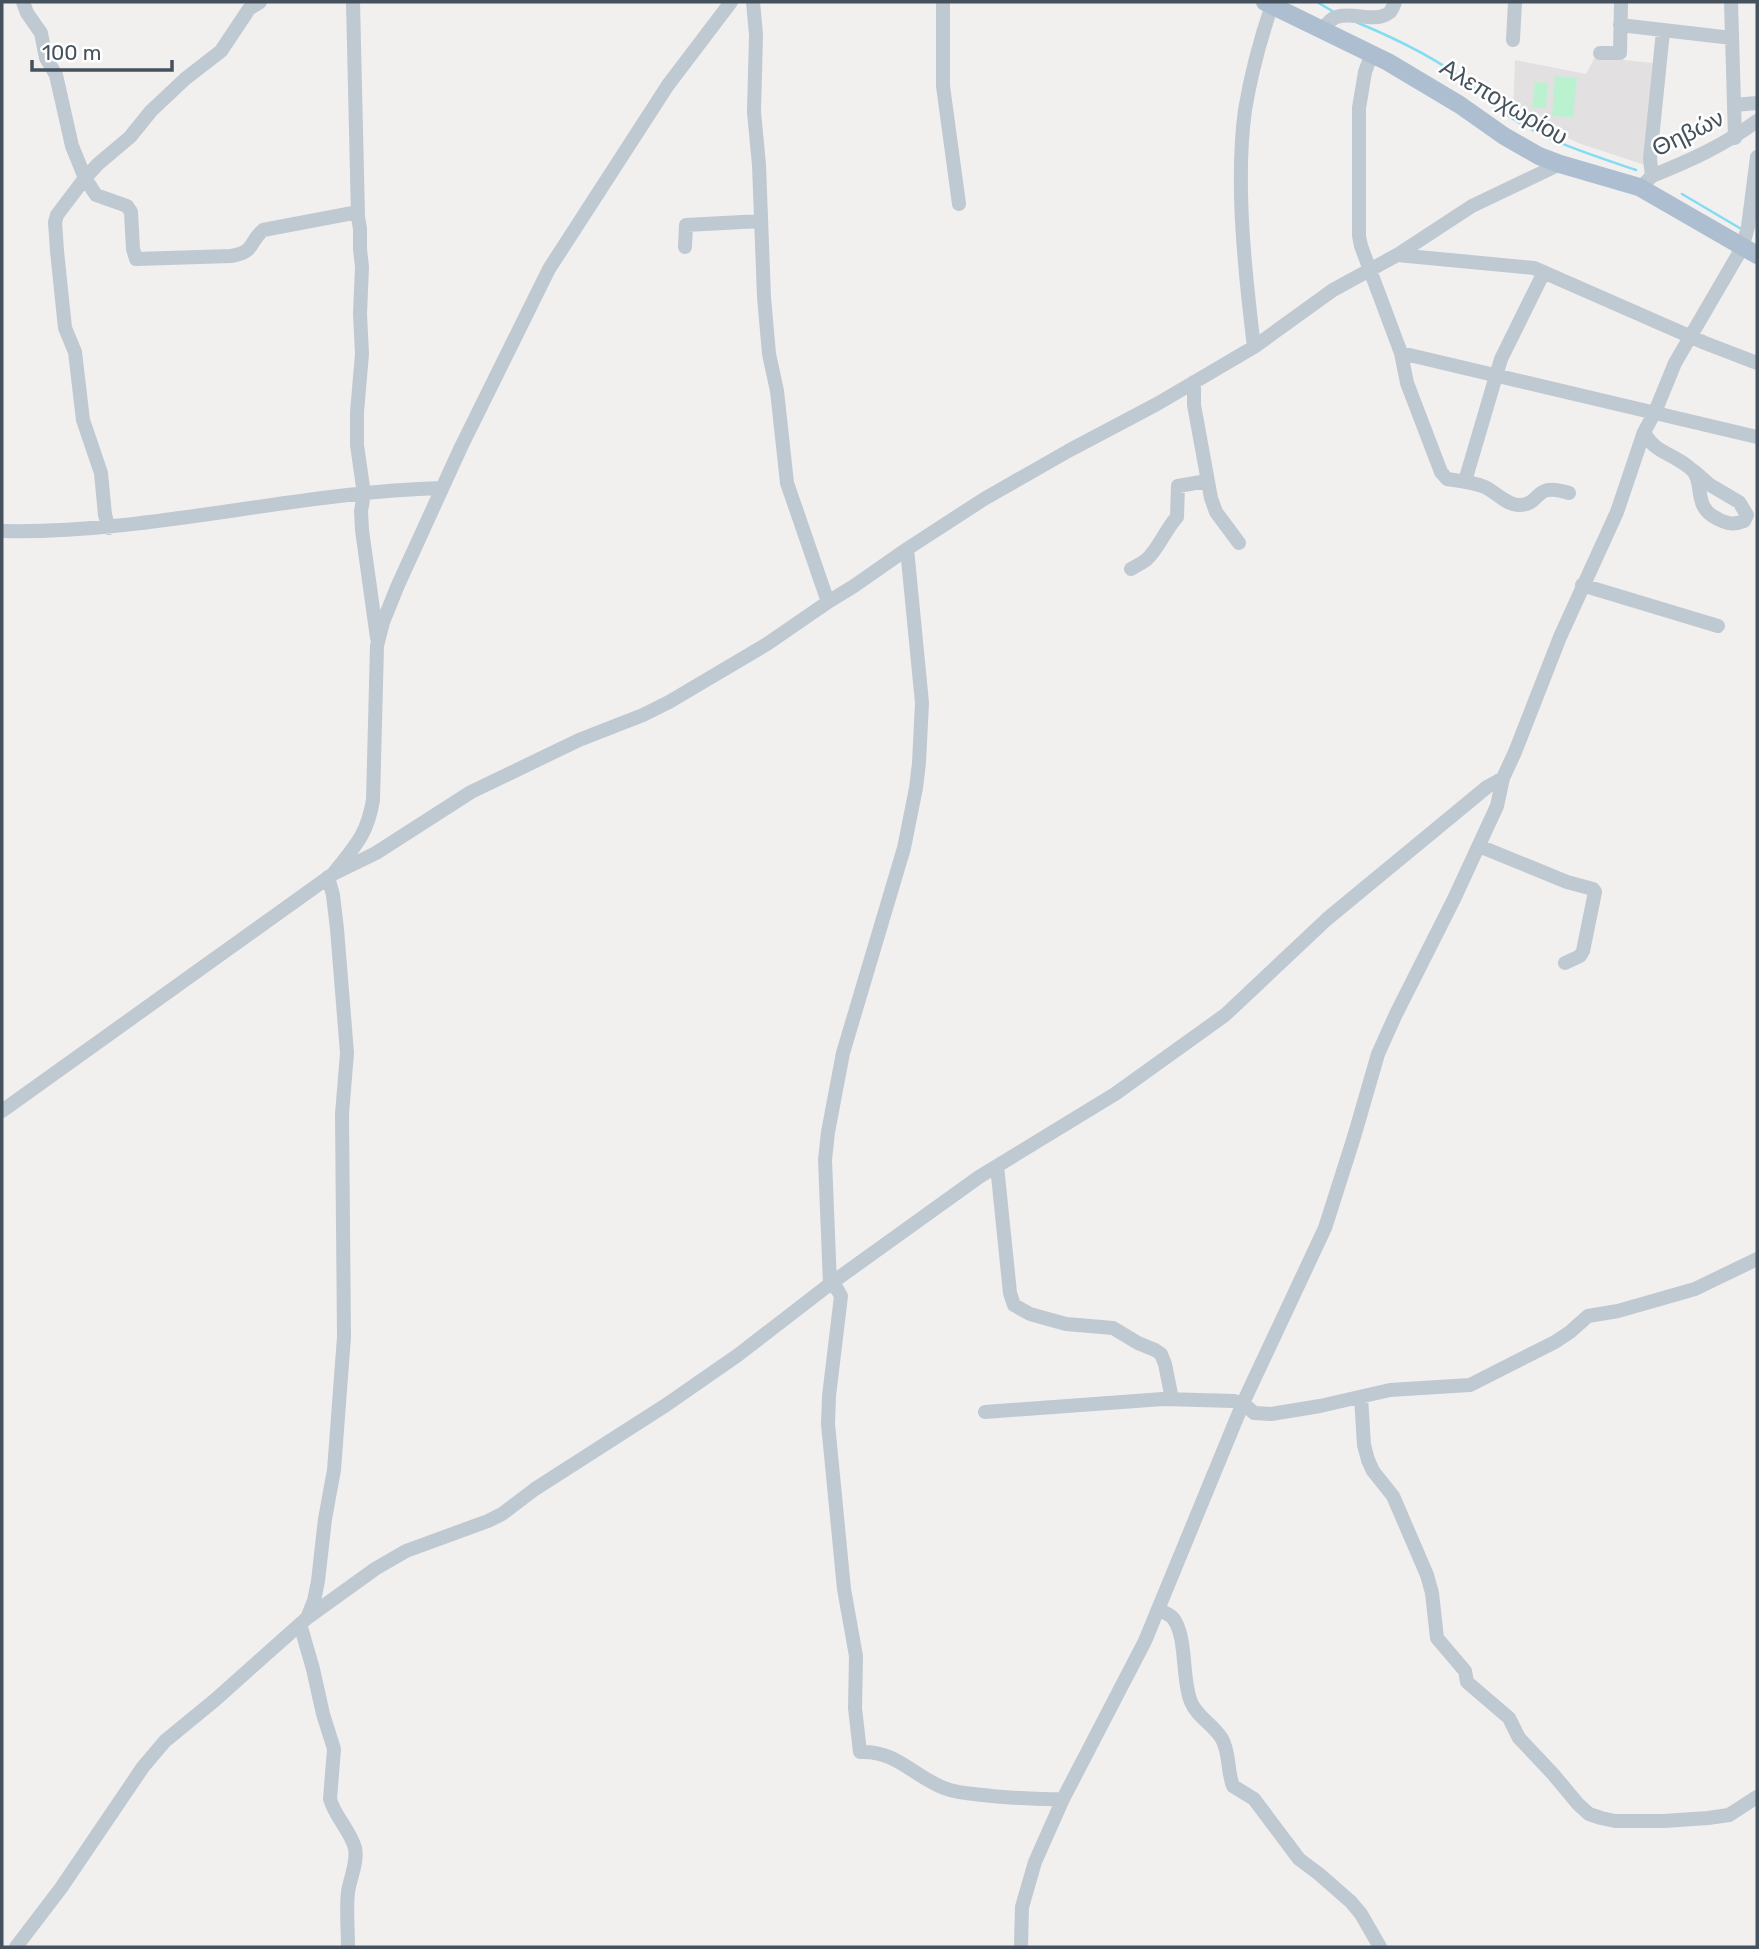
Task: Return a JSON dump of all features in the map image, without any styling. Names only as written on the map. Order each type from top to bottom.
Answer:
[{"type":"main road","name":"Αλεποχωρίου","points":[[1268,4],[1372,53],[1539,156],[1560,164],[1646,182],[1682,210],[1748,248]]},
{"type":"street","points":[[23,2],[41,33],[46,58],[56,75],[72,146],[85,178],[96,195],[127,206],[131,212],[133,249],[139,260],[243,254],[263,230],[358,212]]},
{"type":"street","points":[[109,528],[105,515],[101,472],[83,420],[75,352],[65,328],[57,251],[57,215],[85,178],[130,137],[168,94],[221,51],[249,9],[260,2]]},
{"type":"street","points":[[348,1947],[348,1894],[355,1848],[348,1829],[332,1807],[330,1799],[334,1749],[323,1714],[304,1621],[314,1601],[318,1581],[334,1470],[344,1337],[342,1114],[347,1053],[330,876],[364,834],[371,813],[378,642],[362,530],[363,494],[357,445],[362,354],[362,267],[358,212],[353,2]]},
{"type":"street","points":[[378,642],[398,585],[442,488],[548,269],[674,76],[731,2]]},
{"type":"street","points":[[753,2],[756,35],[754,112],[769,354],[777,391],[787,482],[828,602]]},
{"type":"street","points":[[943,2],[943,86],[959,204]]},
{"type":"street","points":[[1323,30],[1330,18],[1346,10],[1380,16],[1390,12],[1395,2]]},
{"type":"street","points":[[1513,40],[1515,2]]},
{"type":"street","points":[[1600,53],[1620,53],[1621,2]]},
{"type":"street","points":[[1731,2],[1735,138]]},
{"type":"street","points":[[1254,346],[1243,226],[1242,142],[1245,110],[1268,4]]},
{"type":"street","points":[[1620,25],[1732,38]]},
{"type":"street","points":[[1646,182],[1663,31]]},
{"type":"street","points":[[1372,53],[1360,92],[1358,225],[1361,246],[1401,354],[1406,383],[1444,477],[1488,489],[1512,505],[1532,501],[1545,489],[1569,493]]},
{"type":"street","points":[[1734,105],[1757,103]]},
{"type":"street","name":"Θηβών","points":[[1646,182],[1735,138],[1757,121]]},
{"type":"street","points":[[1021,1947],[1022,1907],[1029,1879],[1063,1799],[1140,1652],[1243,1403],[1325,1228],[1383,1043],[1497,806],[1503,778],[1516,752],[1582,585],[1617,512],[1644,432],[1671,371],[1748,248],[1757,157]]},
{"type":"street","points":[[2,1111],[330,876],[376,853],[471,792],[579,740],[669,702],[767,644],[907,549],[1013,482],[1157,404],[1254,346],[1333,290],[1472,206],[1560,164]]},
{"type":"street","points":[[685,247],[686,225],[761,221]]},
{"type":"street","points":[[1396,254],[1524,265],[1757,363]]},
{"type":"street","points":[[1465,481],[1507,345],[1544,272]]},
{"type":"street","points":[[1401,354],[1757,438]]},
{"type":"street","points":[[1194,382],[1207,481],[1216,512],[1239,543]]},
{"type":"street","points":[[1644,432],[1649,442],[1659,450],[1694,471]]},
{"type":"street","points":[[1131,569],[1152,554],[1168,526],[1177,517],[1178,486],[1207,481]]},
{"type":"street","points":[[2,531],[109,528],[334,495],[442,488]]},
{"type":"street","points":[[907,549],[922,703],[916,788],[904,848],[843,1054],[825,1160],[831,1284],[841,1296],[828,1424],[844,1589],[856,1656],[855,1708],[860,1752],[888,1755],[930,1782],[966,1794],[1031,1800],[1063,1799]]},
{"type":"street","points":[[1582,585],[1718,626]]},
{"type":"street","points":[[16,1947],[61,1888],[143,1767],[165,1741],[304,1621],[375,1569],[406,1551],[502,1514],[535,1489],[666,1405],[997,1166],[1107,1100],[1225,1015],[1327,919],[1487,787],[1503,778]]},
{"type":"street","points":[[1479,846],[1595,892],[1583,951],[1580,956],[1565,963]]},
{"type":"street","points":[[997,1166],[1010,1293],[1014,1305],[1030,1314],[1066,1324],[1114,1328],[1138,1343],[1156,1350],[1165,1364],[1172,1399]]},
{"type":"street","points":[[985,1412],[1172,1399],[1243,1403],[1254,1413],[1271,1414],[1308,1409],[1402,1388],[1470,1385],[1555,1342],[1588,1316],[1618,1311],[1695,1289],[1757,1259]]},
{"type":"street","points":[[1361,1397],[1364,1445],[1368,1461],[1390,1491],[1427,1575],[1432,1593],[1437,1638],[1465,1671],[1467,1682],[1508,1718],[1519,1738],[1578,1804],[1590,1814],[1615,1821],[1664,1821],[1729,1815],[1757,1797]]},
{"type":"street","points":[[1158,1609],[1170,1616],[1181,1638],[1190,1699],[1195,1710],[1217,1731],[1224,1743],[1233,1786],[1254,1800],[1299,1859],[1362,1914],[1380,1947]]},
{"type":"shaded area","points":[[1595,57],[1653,63],[1645,165],[1578,143],[1513,110],[1515,60],[1586,74]]},
{"type":"green space","points":[[1555,76],[1577,78],[1573,117],[1552,116]]},
{"type":"green space","points":[[1535,82],[1548,83],[1546,108],[1532,107]]},
{"type":"waterway","points":[[1317,2],[1334,12]]},
{"type":"waterway","points":[[1356,22],[1427,56],[1453,72],[1502,111],[1537,132],[1570,147],[1636,170]]},
{"type":"waterway","points":[[1682,194],[1743,230]]}]
